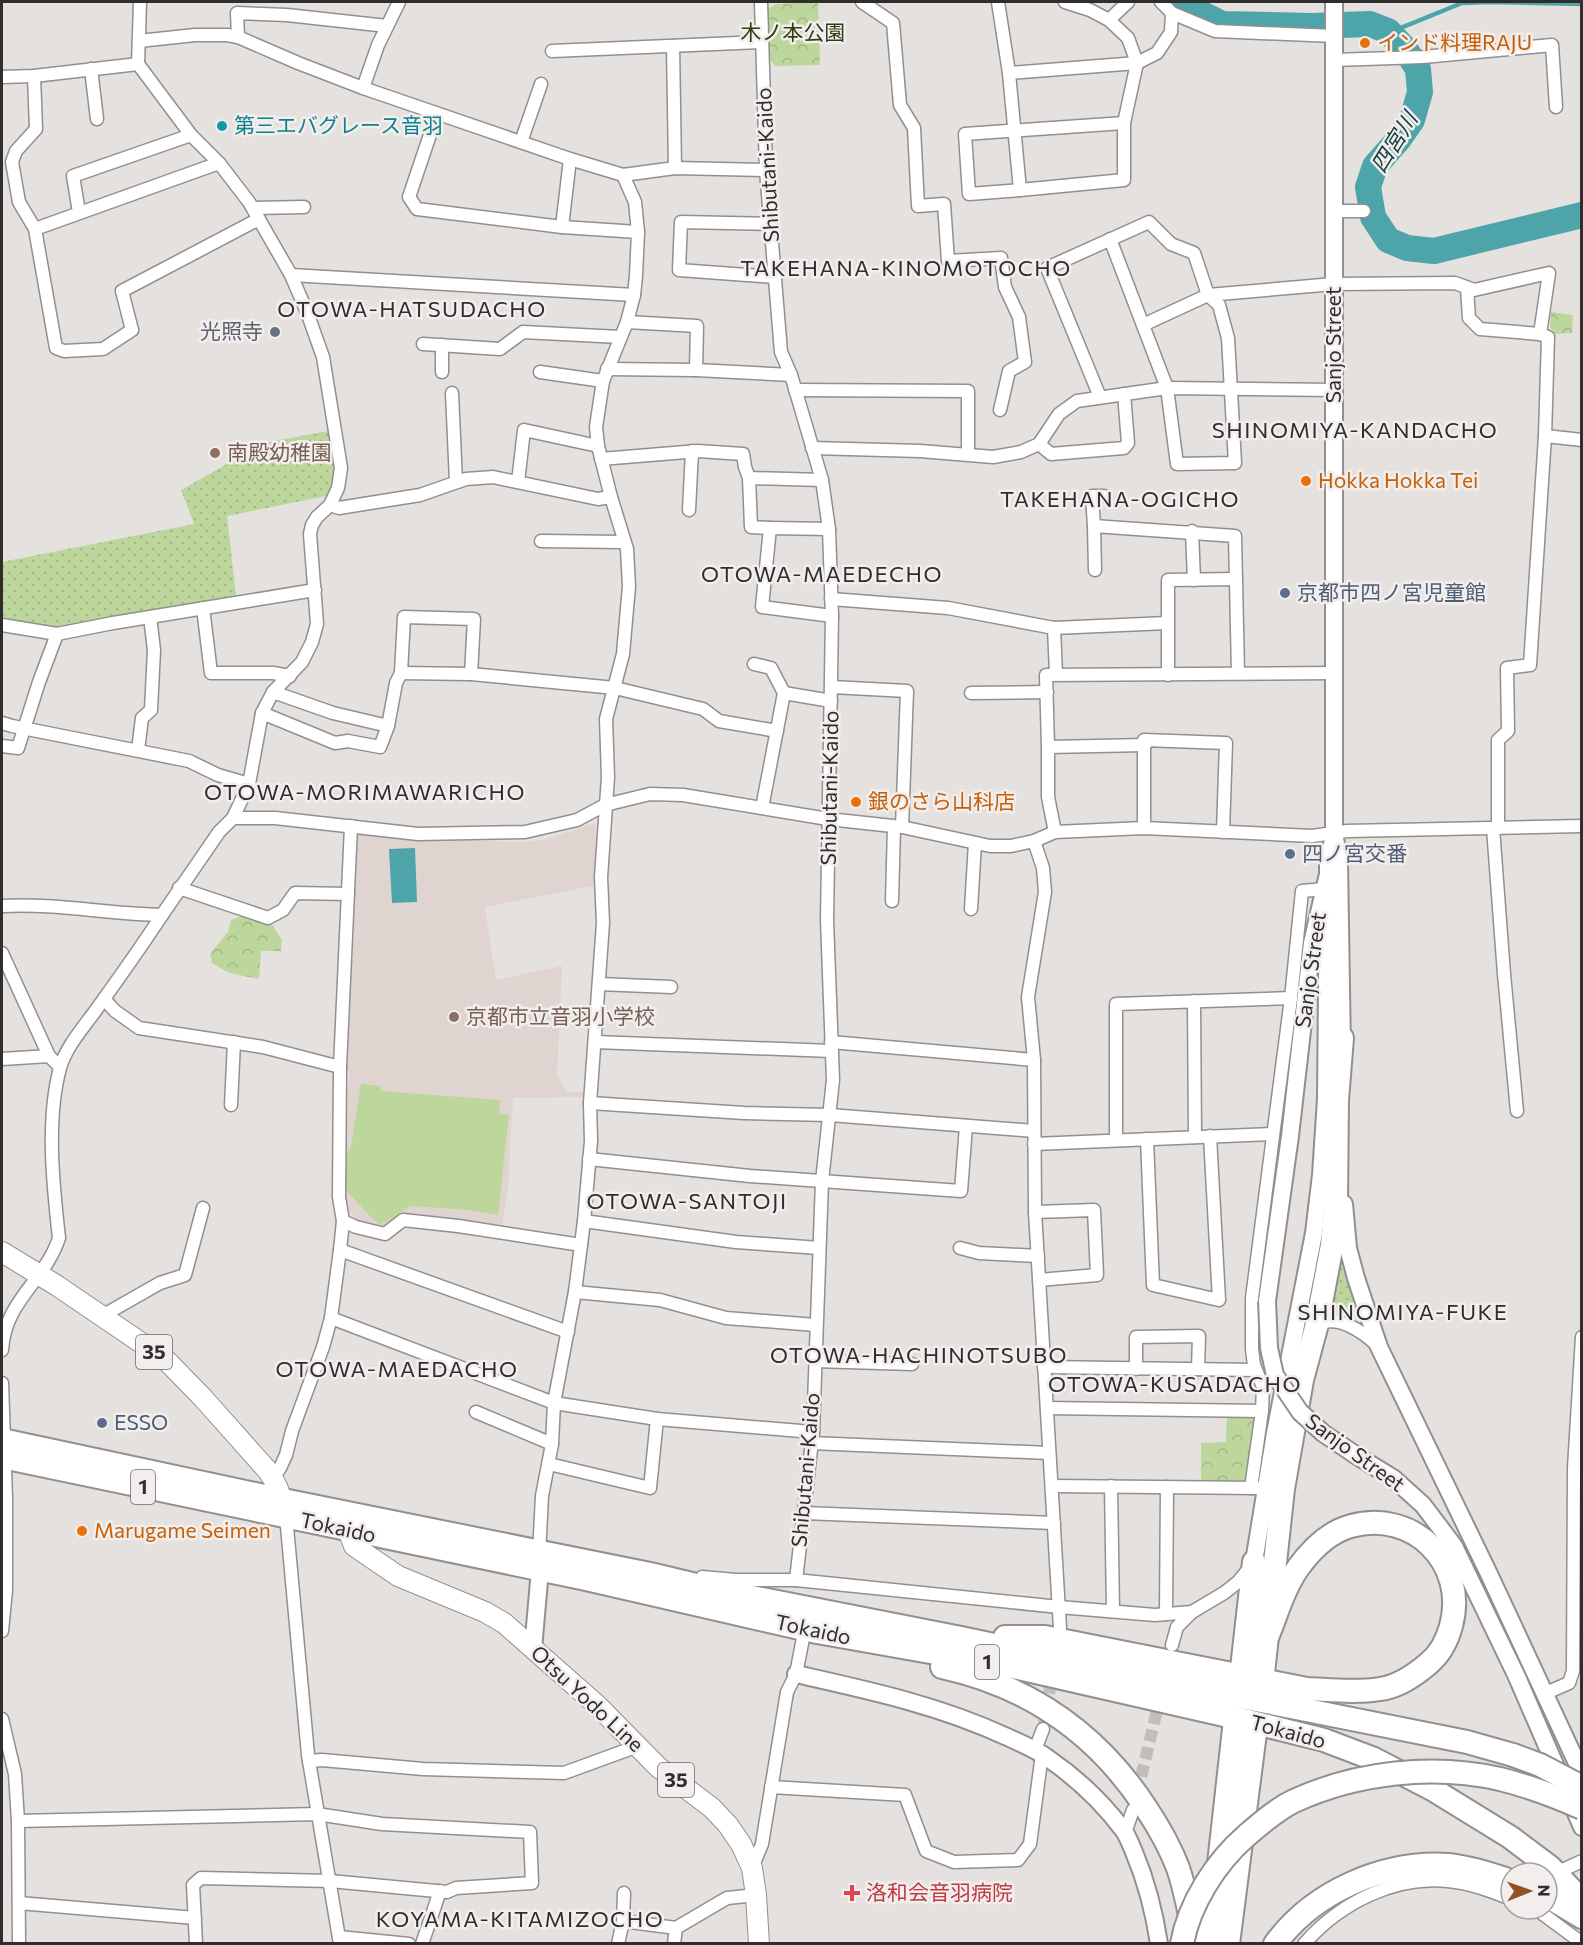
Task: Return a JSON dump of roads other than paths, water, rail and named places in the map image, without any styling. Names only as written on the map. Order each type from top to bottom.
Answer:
[{"type":"highway","points":[[1268,1635],[1283,1490],[1302,1380],[1317,1324],[1332,1245],[1339,1146],[1337,1100],[1342,1038]]},
{"type":"highway","name":"Tokaido","points":[[3,1449],[539,1562],[650,1574],[721,1591],[1467,1742],[1513,1755],[1540,1766],[1580,1771]]},
{"type":"highway","points":[[961,1638],[1045,1637],[1307,1689],[1344,1691],[1381,1689],[1403,1681],[1437,1657],[1449,1634],[1454,1616],[1454,1590],[1446,1565],[1434,1549],[1419,1535],[1400,1527],[1378,1522],[1351,1526],[1329,1536],[1298,1568],[1252,1671],[1254,1562]]},
{"type":"highway","name":"Tokaido","points":[[539,1562],[586,1579],[811,1630],[1009,1666],[1324,1740],[1374,1760],[1432,1790],[1510,1837],[1541,1861]]},
{"type":"highway","points":[[811,1630],[831,1643],[952,1669],[1004,1687],[1047,1709],[1082,1734],[1115,1765],[1156,1824],[1178,1868],[1195,1944]]},
{"type":"highway","points":[[1210,1944],[1245,1731],[1228,1944]]},
{"type":"highway","points":[[1182,1944],[1197,1900],[1209,1877],[1229,1850],[1256,1827],[1293,1802],[1334,1786],[1371,1776],[1419,1772],[1463,1774],[1499,1779],[1543,1792],[1581,1808]]},
{"type":"highway","points":[[1275,1944],[1283,1932],[1311,1907],[1345,1887],[1374,1875],[1410,1865],[1449,1865],[1499,1877]]},
{"type":"highway","name":"Tokaido","points":[[1559,1876],[1581,1901]]},
{"type":"highway","points":[[1559,1903],[1581,1917]]},
{"type":"main road","name":"Sanjo Street","points":[[1334,8],[1334,833],[1339,861],[1342,1038]]},
{"type":"main road","name":"Sanjo Street","points":[[1334,833],[1312,943],[1290,1136],[1267,1301],[1269,1348],[1275,1375],[1300,1412],[1323,1433],[1393,1479],[1423,1505],[1454,1545],[1517,1677],[1581,1827]]},
{"type":"main road","points":[[1254,1562],[1258,1488],[1275,1433],[1293,1346],[1314,1233],[1321,1175],[1326,1099],[1326,882]]},
{"type":"main road","name":"Sanjo Street","points":[[1339,1146],[1348,1248],[1379,1347],[1489,1574],[1580,1771]]},
{"type":"main road","name":"35","points":[[2,1252],[165,1359],[273,1477],[284,1508]]},
{"type":"main road","name":"Otsu Yodo Line","points":[[350,1522],[354,1546],[398,1576],[485,1612],[504,1623],[598,1706],[658,1767],[712,1808],[741,1844],[752,1868],[759,1944]]},
{"type":"main road","points":[[532,1649],[539,1562]]},
{"type":"main road","points":[[796,1674],[892,1695],[979,1724],[1038,1752],[1082,1784],[1125,1833],[1144,1876],[1154,1910],[1159,1944]]},
{"type":"street","points":[[2,1350],[3,1334],[14,1308],[53,1255],[59,1238],[52,1133],[60,1066],[70,1047],[135,956],[179,888],[219,831],[233,818],[249,784],[262,713],[273,692],[302,662],[312,642],[317,624],[310,534],[312,525],[330,505],[338,488],[341,468],[323,357],[307,312],[291,275],[256,214],[219,163],[191,135],[138,64],[140,2]]},
{"type":"street","points":[[363,88],[378,45],[399,2]]},
{"type":"street","name":"Shibutani-Kaido","points":[[761,2],[766,170],[781,352],[791,375],[822,480],[829,529],[832,616],[828,920],[833,1080],[822,1181],[812,1438],[796,1580]]},
{"type":"street","points":[[862,2],[893,23],[900,105],[914,128],[918,206],[944,204],[948,261],[1001,258],[1005,288],[1019,317],[1025,362],[1009,371],[1000,410]]},
{"type":"street","points":[[998,2],[1009,73],[1020,190]]},
{"type":"street","points":[[1065,2],[1090,10],[1109,20],[1128,38],[1137,63],[1124,123],[1124,180],[969,194],[965,134],[1124,123]]},
{"type":"street","points":[[1109,20],[1128,2]]},
{"type":"street","points":[[1161,2],[1172,13],[1215,31],[1334,34]]},
{"type":"street","points":[[238,37],[237,13],[287,15],[387,26]]},
{"type":"street","points":[[1009,73],[1137,63],[1157,53],[1171,32],[1172,13]]},
{"type":"street","points":[[139,41],[195,35],[238,37],[363,88],[623,175],[675,168],[766,170]]},
{"type":"street","points":[[552,51],[761,42]]},
{"type":"street","points":[[1334,60],[1423,57],[1552,45],[1556,107]]},
{"type":"street","points":[[673,46],[675,168]]},
{"type":"street","points":[[2,76],[34,75],[138,64]]},
{"type":"street","points":[[91,69],[97,119]]},
{"type":"street","points":[[34,75],[36,129],[16,151],[12,162],[19,202],[35,229],[56,348],[64,351],[103,349],[132,330],[123,291],[256,214],[304,207]]},
{"type":"street","points":[[521,142],[541,84]]},
{"type":"street","points":[[437,114],[409,197],[417,209],[562,227],[638,232]]},
{"type":"street","points":[[79,212],[74,176],[191,135]]},
{"type":"street","points":[[562,227],[570,159]]},
{"type":"street","points":[[35,229],[219,163]]},
{"type":"street","points":[[539,1562],[542,1496],[552,1444],[554,1403],[575,1292],[584,1221],[591,1141],[590,1102],[603,923],[601,877],[608,777],[606,719],[623,654],[629,586],[630,569],[627,549],[611,497],[598,446],[596,428],[605,375],[627,322],[634,295],[638,232],[635,202],[623,175]]},
{"type":"street","points":[[1334,212],[1364,211]]},
{"type":"street","points":[[770,224],[681,222],[679,270],[775,277]]},
{"type":"street","points":[[1100,397],[1047,268],[1110,239],[1149,222],[1171,244],[1194,253],[1208,295],[1219,305],[1228,338],[1235,463],[1177,464],[1167,388],[1110,239]]},
{"type":"street","points":[[1143,325],[1208,295],[1334,284],[1455,283],[1474,290],[1549,273],[1540,334]]},
{"type":"street","points":[[291,275],[634,295]]},
{"type":"street","points":[[1467,288],[1470,318],[1480,329],[1540,334],[1548,337],[1545,436],[1530,665],[1507,668],[1508,731],[1498,740],[1496,828],[1504,974],[1517,1111]]},
{"type":"street","points":[[627,322],[697,326],[696,370]]},
{"type":"street","points":[[423,344],[501,349],[523,332],[620,338]]},
{"type":"street","points":[[442,345],[442,372]]},
{"type":"street","points":[[540,372],[605,375],[696,370],[791,375]]},
{"type":"street","points":[[812,448],[920,451],[993,457],[1022,452],[1039,444],[1059,414],[1077,401],[1167,388],[1334,390]]},
{"type":"street","points":[[795,390],[968,391],[968,454]]},
{"type":"street","points":[[452,393],[456,482]]},
{"type":"street","points":[[1039,444],[1052,454],[1124,448],[1128,443],[1124,394]]},
{"type":"street","points":[[518,482],[524,430],[598,446]]},
{"type":"street","points":[[1545,436],[1581,440]]},
{"type":"street","points":[[602,459],[692,451],[743,454],[744,468],[749,478],[751,527],[829,529]]},
{"type":"street","points":[[689,510],[692,451]]},
{"type":"street","points":[[330,505],[339,508],[420,495],[466,479],[493,477],[598,500],[611,497]]},
{"type":"street","points":[[749,478],[822,480]]},
{"type":"street","points":[[1095,570],[1092,496],[1104,496]]},
{"type":"street","points":[[1094,526],[1192,531],[1235,536],[1238,673]]},
{"type":"street","points":[[770,528],[762,607],[832,616]]},
{"type":"street","points":[[1192,531],[1194,580]]},
{"type":"street","points":[[542,541],[624,542]]},
{"type":"street","points":[[1168,675],[1168,580],[1236,579]]},
{"type":"street","points":[[2,625],[57,634],[315,590]]},
{"type":"street","points":[[831,599],[948,608],[1054,628],[1167,623]]},
{"type":"street","points":[[203,608],[211,673],[273,673],[290,676]]},
{"type":"street","points":[[138,750],[142,718],[151,710],[154,650],[150,617]]},
{"type":"street","points":[[262,713],[335,743],[348,741],[380,747],[388,726],[396,683],[401,673],[404,617],[474,619],[471,674]]},
{"type":"street","points":[[1054,628],[1056,674]]},
{"type":"street","points":[[2,746],[18,748],[57,634]]},
{"type":"street","points":[[754,664],[771,668],[784,693],[762,808]]},
{"type":"street","points":[[401,673],[471,674],[615,688],[703,709],[719,721],[777,731]]},
{"type":"street","points":[[1055,832],[1048,797],[1046,675],[1334,673]]},
{"type":"street","points":[[832,687],[907,691],[892,901]]},
{"type":"street","points":[[273,692],[333,713],[388,726]]},
{"type":"street","points":[[972,693],[1047,692]]},
{"type":"street","points":[[784,693],[831,701]]},
{"type":"street","points":[[2,723],[189,761],[218,775],[249,784]]},
{"type":"street","points":[[1144,828],[1144,740],[1226,744],[1223,832]]},
{"type":"street","points":[[1048,747],[1145,746]]},
{"type":"street","points":[[233,818],[275,818],[418,834],[525,832],[577,820],[605,805],[650,794],[683,795],[828,819],[898,827],[990,846],[1011,846],[1034,841],[1055,832],[1144,828],[1312,836],[1334,833],[1581,826]]},
{"type":"street","points":[[273,1477],[286,1455],[292,1431],[323,1347],[331,1318],[340,1250],[343,1221],[339,1197],[340,1067],[351,826]]},
{"type":"street","points":[[1034,841],[1043,868],[1045,892],[1028,997],[1034,1060],[1035,1212],[1060,1628]]},
{"type":"street","points":[[971,909],[975,843]]},
{"type":"street","points":[[1052,1486],[1258,1488],[1263,1387],[1256,1370],[1252,1348],[1252,1298],[1291,998],[1302,891],[1326,882]]},
{"type":"street","points":[[179,888],[267,918],[283,910],[295,893],[348,894]]},
{"type":"street","points":[[2,906],[56,906],[136,915],[162,915]]},
{"type":"street","points":[[2,954],[5,975],[35,1024],[49,1056],[60,1066]]},
{"type":"street","points":[[599,984],[671,987]]},
{"type":"street","points":[[1116,1140],[1116,1004],[1291,998]]},
{"type":"street","points":[[104,999],[115,1011],[139,1028],[262,1047],[340,1067]]},
{"type":"street","points":[[1194,1001],[1195,1137]]},
{"type":"street","points":[[231,1105],[234,1042]]},
{"type":"street","points":[[595,1042],[831,1047],[1034,1060]]},
{"type":"street","points":[[2,1059],[49,1056]]},
{"type":"street","points":[[590,1102],[744,1113],[830,1115],[966,1126],[1034,1137],[1116,1140],[1273,1134]]},
{"type":"street","points":[[589,1159],[750,1176],[961,1191],[966,1126]]},
{"type":"street","points":[[1147,1139],[1153,1285],[1219,1300],[1210,1136]]},
{"type":"street","points":[[102,1317],[160,1283],[186,1275],[202,1208]]},
{"type":"street","points":[[1035,1212],[1094,1210],[1096,1275],[1039,1280]]},
{"type":"street","points":[[343,1221],[356,1227],[385,1234],[403,1220],[459,1226],[581,1245]]},
{"type":"street","points":[[584,1221],[736,1242],[819,1248]]},
{"type":"street","points":[[960,1248],[979,1253],[1038,1256]]},
{"type":"street","points":[[340,1250],[568,1332]]},
{"type":"street","points":[[575,1292],[660,1300],[726,1318],[816,1325]]},
{"type":"street","points":[[331,1318],[554,1403],[657,1419],[812,1438],[1050,1453]]},
{"type":"street","points":[[1293,1346],[1317,1324],[1332,1322],[1349,1325],[1379,1347]]},
{"type":"street","points":[[1136,1368],[1136,1336],[1199,1336],[1198,1369]]},
{"type":"street","points":[[1545,1695],[1569,1683],[1573,1671],[1574,1468],[1581,1336]]},
{"type":"street","points":[[815,1362],[912,1364]]},
{"type":"street","points":[[1044,1367],[1256,1370]]},
{"type":"street","points":[[2,1383],[6,1590],[2,1631]]},
{"type":"street","points":[[1047,1408],[1262,1411]]},
{"type":"street","points":[[476,1412],[552,1444]]},
{"type":"street","points":[[549,1464],[650,1488],[657,1419]]},
{"type":"street","points":[[1112,1486],[1113,1611]]},
{"type":"street","points":[[1166,1614],[1167,1487]]},
{"type":"street","points":[[284,1508],[309,1761],[339,1940],[409,1944]]},
{"type":"street","points":[[804,1513],[1054,1523]]},
{"type":"street","points":[[1172,1645],[1177,1627],[1192,1612],[1238,1582],[1254,1562]]},
{"type":"street","points":[[650,1574],[736,1580],[796,1580],[1155,1615],[1192,1612]]},
{"type":"street","points":[[752,1868],[762,1844],[788,1692],[811,1630]]},
{"type":"street","points":[[2,1719],[15,1773],[20,1902],[19,1944]]},
{"type":"street","points":[[771,1787],[905,1795],[926,1851],[954,1862],[1018,1860],[1030,1844],[1038,1752],[1043,1729]]},
{"type":"street","points":[[309,1761],[322,1760],[423,1769],[564,1773],[638,1746]]},
{"type":"street","points":[[1125,1833],[1133,1810]]},
{"type":"street","points":[[18,1821],[317,1814],[382,1824],[530,1832],[532,1883],[456,1888],[447,1892],[330,1881],[201,1878],[193,1886],[196,1944]]},
{"type":"street","points":[[1559,1872],[1581,1861]]},
{"type":"street","points":[[1304,1944],[1316,1930],[1351,1903],[1379,1891],[1406,1884],[1448,1881],[1473,1885],[1499,1895]]},
{"type":"street","points":[[422,1944],[440,1891]]},
{"type":"street","points":[[618,1944],[623,1921],[624,1893]]},
{"type":"street","points":[[623,1921],[676,1928],[727,1898],[756,1895]]},
{"type":"street","points":[[20,1902],[195,1918]]},
{"type":"street","points":[[1552,1921],[1581,1943]]},
{"type":"street","points":[[674,1944],[676,1928]]},
{"type":"water","points":[[415,848],[417,902],[392,903],[389,849]]},
{"type":"waterway","name":"四宮川","points":[[1178,2],[1222,24],[1312,26],[1370,24],[1388,31],[1405,49],[1418,69],[1420,92],[1412,120],[1375,166],[1368,187],[1373,217],[1388,240],[1407,248],[1434,251],[1582,215]]},
{"type":"waterway","points":[[1388,31],[1462,3],[1582,4]]},
{"type":"tunnel","points":[[1043,1729],[1053,1671]]},
{"type":"tunnel","points":[[1137,1794],[1160,1698]]},
{"type":"place","name":"インド料理RAJU","points":[[1365,43]]},
{"type":"place","name":"第三エバグレース音羽","points":[[222,126]]},
{"type":"place","name":"光照寺","points":[[275,332]]},
{"type":"place","name":"南殿幼稚園","points":[[215,453]]},
{"type":"place","name":"Hokka Hokka Tei","points":[[1306,481]]},
{"type":"place","name":"京都市四ノ宮児童館","points":[[1285,593]]},
{"type":"place","name":"銀のさら山科店","points":[[856,802]]},
{"type":"place","name":"四ノ宮交番","points":[[1290,854]]},
{"type":"place","name":"京都市立音羽小学校","points":[[454,1017]]},
{"type":"place","name":"ESSO","points":[[102,1423]]},
{"type":"place","name":"Marugame Seimen","points":[[82,1531]]},
{"type":"place","name":"洛和会音羽病院","points":[[852,1893]]},
{"type":"district","name":"TAKEHANA-KINOMOTOCHO","points":[[906,268]]},
{"type":"district","name":"OTOWA-HATSUDACHO","points":[[412,309]]},
{"type":"district","name":"SHINOMIYA-KANDACHO","points":[[1355,430]]},
{"type":"district","name":"TAKEHANA-OGICHO","points":[[1120,499]]},
{"type":"district","name":"OTOWA-MAEDECHO","points":[[822,574]]},
{"type":"district","name":"OTOWA-MORIMAWARICHO","points":[[365,792]]},
{"type":"district","name":"OTOWA-SANTOJI","points":[[687,1201]]},
{"type":"district","name":"SHINOMIYA-FUKE","points":[[1403,1312]]},
{"type":"district","name":"OTOWA-HACHINOTSUBO","points":[[919,1355]]},
{"type":"district","name":"OTOWA-MAEDACHO","points":[[397,1369]]},
{"type":"district","name":"OTOWA-KUSADACHO","points":[[1175,1384]]},
{"type":"district","name":"KOYAMA-KITAMIZOCHO","points":[[520,1919]]},
{"type":"park label","name":"木ノ本公園","points":[[793,33]]}]
